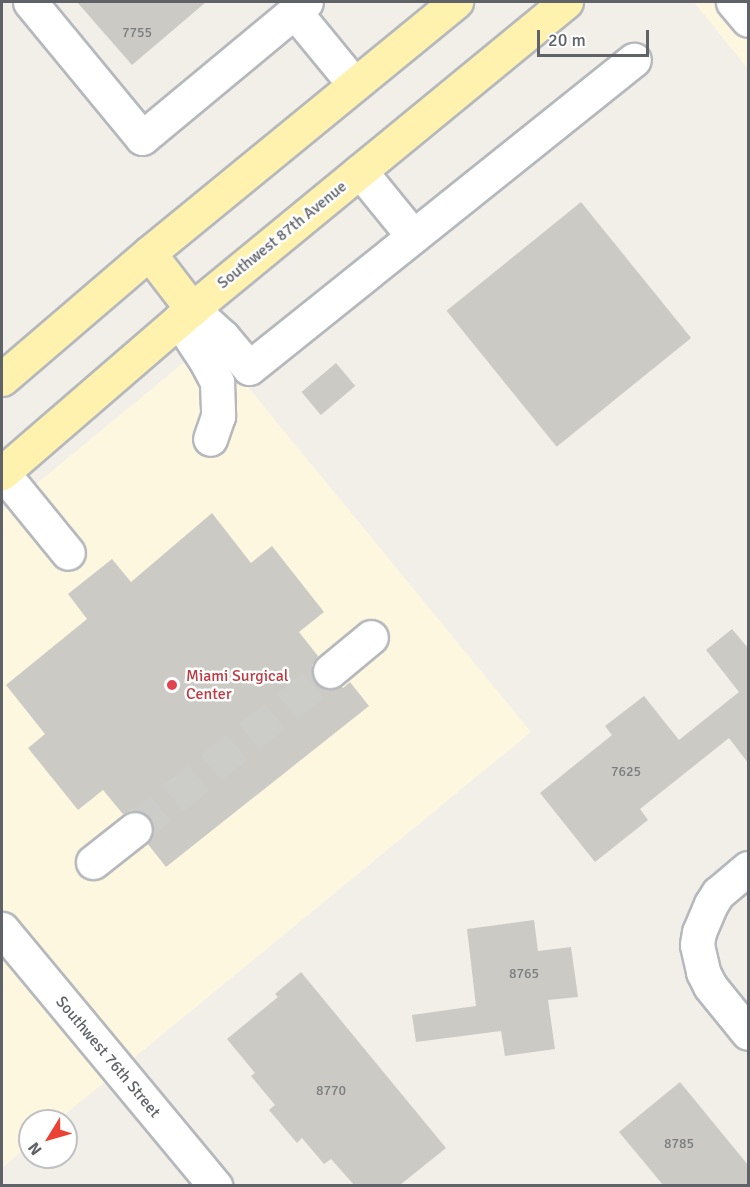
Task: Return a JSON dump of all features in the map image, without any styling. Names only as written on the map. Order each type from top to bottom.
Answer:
[{"type":"main road","points":[[2,379],[149,253],[456,2]]},
{"type":"main road","name":"Southwest 87th Avenue","points":[[2,472],[185,315],[566,2]]},
{"type":"main road","points":[[149,253],[185,315]]},
{"type":"street","points":[[30,2],[142,138],[300,6],[354,84]]},
{"type":"street","points":[[733,2],[748,20]]},
{"type":"street","points":[[185,315],[223,337],[249,368],[634,60]]},
{"type":"street","points":[[360,171],[413,236]]},
{"type":"street","points":[[185,315],[217,382],[218,416],[210,440]]},
{"type":"street","points":[[2,472],[68,553]]},
{"type":"street","points":[[330,671],[371,637]]},
{"type":"street","points":[[93,862],[135,829]]},
{"type":"street","points":[[748,868],[718,893],[699,932],[699,958],[711,986],[748,1033]]},
{"type":"street","name":"Southwest 76th Street","points":[[2,929],[215,1185]]},
{"type":"shaded area","points":[[694,2],[748,2],[748,69]]},
{"type":"shaded area","points":[[210,341],[531,732],[72,1109],[18,1109],[18,1154],[2,1168],[2,512]]},
{"type":"building","points":[[77,2],[206,2],[132,65]]},
{"type":"building","points":[[581,202],[691,338],[557,447],[447,311]]},
{"type":"building","points":[[336,363],[355,386],[321,415],[302,392]]},
{"type":"building","points":[[212,513],[251,563],[272,546],[324,612],[299,632],[318,656],[312,665],[315,682],[323,688],[333,690],[341,686],[343,688],[350,682],[369,706],[166,867],[147,843],[153,835],[153,826],[150,818],[142,812],[133,810],[123,814],[103,790],[78,810],[28,748],[45,734],[6,685],[87,619],[68,594],[112,559],[131,582]]},
{"type":"building","points":[[732,629],[748,648],[748,763],[729,738],[640,809],[648,820],[595,862],[540,793],[612,735],[605,726],[644,696],[679,740],[739,692],[706,650]]},
{"type":"building","points":[[534,920],[538,951],[571,947],[578,997],[548,1000],[555,1049],[505,1056],[501,1031],[416,1042],[412,1015],[476,1006],[467,929]]},
{"type":"building","points":[[301,972],[446,1148],[400,1185],[354,1185],[331,1159],[324,1164],[302,1138],[297,1143],[269,1110],[275,1105],[251,1076],[255,1073],[227,1039],[278,997],[275,994]]},
{"type":"building","points":[[680,1082],[748,1165],[748,1185],[663,1185],[619,1132]]},
{"type":"tunnel","points":[[135,829],[330,671]]},
{"type":"place","name":"Miami Surgical Center","points":[[172,685]]}]
